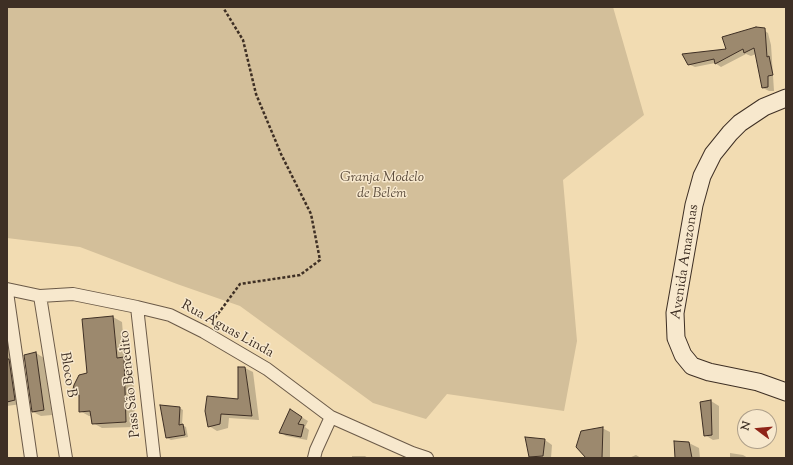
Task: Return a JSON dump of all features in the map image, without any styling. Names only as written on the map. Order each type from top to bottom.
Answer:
[{"type":"street","name":"Avenida Amazonas","points":[[786,98],[764,106],[740,123],[730,133],[710,160],[702,176],[694,205],[675,313],[676,338],[683,355],[692,366],[709,372],[758,382],[786,392]]},
{"type":"street","name":"Rua Águas Linda","points":[[7,290],[40,296],[73,294],[170,315],[204,332],[267,369],[331,417],[412,456],[427,458]]},
{"type":"street","points":[[7,290],[31,458]]},
{"type":"street","name":"Bloco B","points":[[40,296],[66,458]]},
{"type":"street","name":"Pass São Benedito","points":[[137,307],[154,458]]},
{"type":"street","points":[[314,458],[316,450],[331,417]]},
{"type":"path","points":[[204,332],[240,284],[300,275],[320,260],[311,214],[281,154],[256,94],[244,40],[224,9]]},
{"type":"green space","name":"Granja Modelo de Belém","points":[[7,7],[613,7],[644,115],[563,180],[577,341],[564,411],[447,394],[426,419],[373,403],[240,306],[80,247],[7,238]]},
{"type":"building","points":[[756,27],[765,28],[767,57],[769,56],[773,75],[768,76],[768,87],[762,88],[754,48],[744,53],[743,49],[715,64],[714,59],[688,65],[682,54],[726,49],[722,37]]},
{"type":"building","points":[[113,316],[117,358],[124,357],[126,422],[92,424],[90,411],[79,412],[79,395],[72,393],[79,375],[87,373],[82,319]]},
{"type":"building","points":[[36,352],[44,410],[32,412],[24,355]]},
{"type":"building","points":[[7,359],[9,359],[15,400],[7,402]]},
{"type":"building","points":[[238,367],[245,367],[252,416],[221,414],[220,424],[208,427],[205,411],[207,396],[238,399]]},
{"type":"building","points":[[711,400],[712,435],[704,436],[700,402]]},
{"type":"building","points":[[160,405],[180,407],[179,425],[183,424],[185,435],[166,438]]},
{"type":"building","points":[[290,409],[302,417],[298,424],[304,425],[301,437],[279,433]]},
{"type":"building","points":[[603,427],[602,458],[586,458],[576,447],[581,431]]},
{"type":"building","points":[[525,437],[545,439],[543,456],[529,457]]},
{"type":"building","points":[[674,441],[689,442],[692,458],[675,458]]}]
